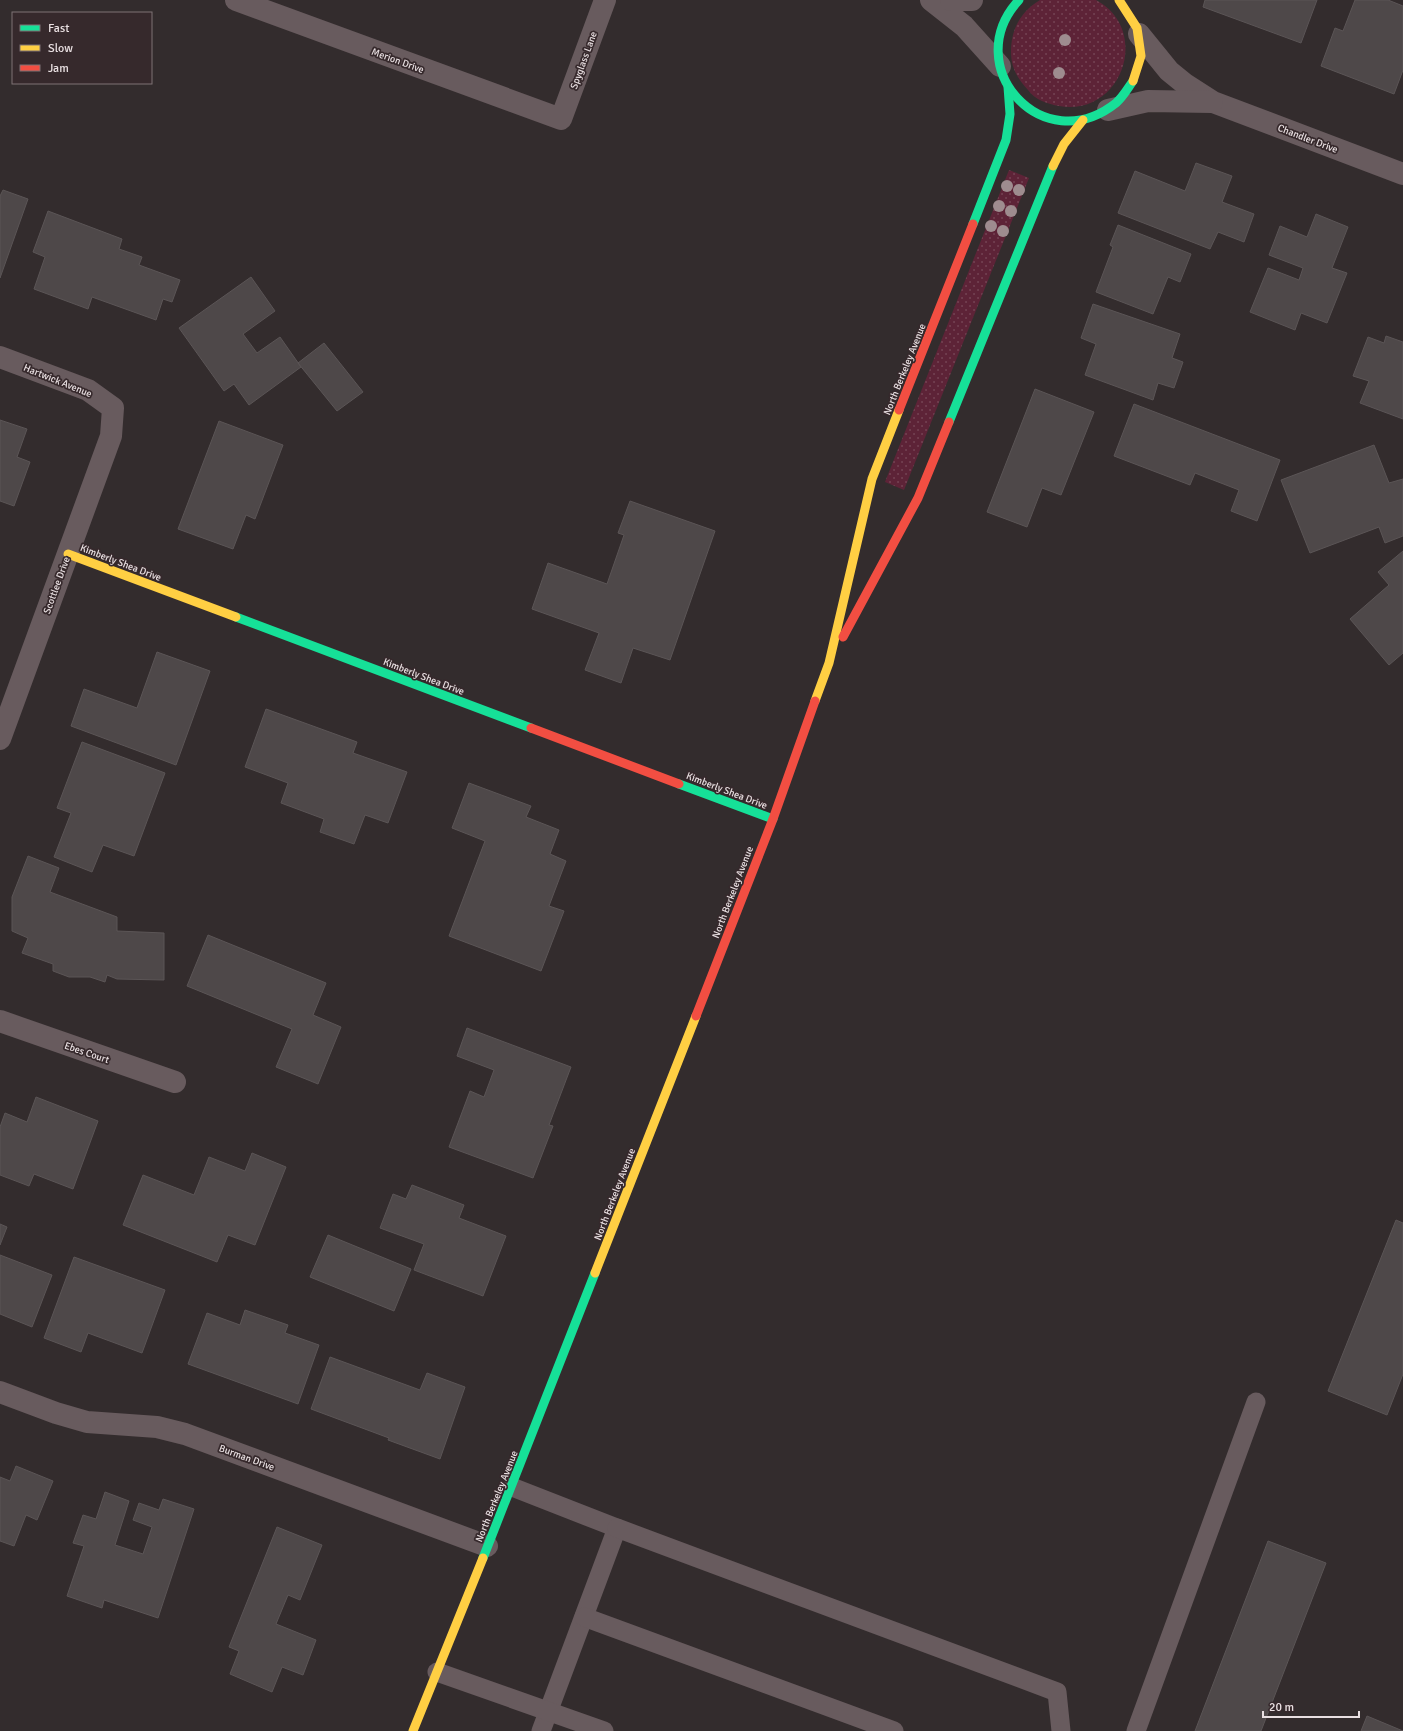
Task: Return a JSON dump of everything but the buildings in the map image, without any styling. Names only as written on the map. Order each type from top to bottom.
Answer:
[{"type":"street","name":"Merion Drive","points":[[236,0],[561,119]]},
{"type":"street","name":"Spyglass Lane","points":[[561,119],[604,0]]},
{"type":"street","points":[[931,0],[964,26],[1000,66]]},
{"type":"street","points":[[951,0],[972,0]]},
{"type":"street","points":[[1019,0],[1002,25],[998,52],[1000,66],[1008,87],[1022,104],[1040,115],[1061,121],[1083,120],[1108,110],[1124,95],[1135,77],[1140,56],[1139,34],[1128,10],[1119,0]]},
{"type":"street","points":[[1128,0],[1128,10]]},
{"type":"street","name":"Chandler Drive","points":[[1139,34],[1170,71],[1185,84],[1213,102],[1403,174]]},
{"type":"street","name":"North Berkeley Avenue","points":[[413,1731],[512,1486],[772,819],[829,663],[872,479],[1006,140],[1009,128],[1010,110],[1008,87]]},
{"type":"street","name":"Chandler Drive","points":[[1108,110],[1154,100],[1213,102]]},
{"type":"street","name":"North Berkeley Avenue","points":[[829,663],[918,498],[1051,170],[1064,144],[1083,120]]},
{"type":"street","name":"Hartwick Avenue","points":[[0,357],[88,390],[113,408]]},
{"type":"street","name":"Scottlee Drive","points":[[0,739],[111,436],[113,408]]},
{"type":"street","name":"Kimberly Shea Drive","points":[[68,554],[772,819]]},
{"type":"street","name":"Ebes Court","points":[[0,1021],[174,1082]]},
{"type":"street","name":"Burman Drive","points":[[0,1392],[56,1413],[87,1422],[157,1427],[185,1434],[488,1546]]},
{"type":"lane","points":[[1136,1731],[1256,1402]]},
{"type":"lane","points":[[512,1486],[617,1528],[1057,1692],[1062,1731]]},
{"type":"lane","points":[[541,1731],[617,1528]]},
{"type":"lane","points":[[584,1617],[894,1731]]},
{"type":"lane","points":[[437,1672],[549,1710],[604,1731]]},
{"type":"shaded area","points":[[1040,0],[1096,0],[1113,14],[1123,31],[1126,50],[1122,68],[1113,85],[1099,98],[1081,106],[1059,106],[1050,104],[1034,96],[1024,86],[1018,77],[1011,58],[1011,44],[1015,29],[1018,22],[1027,10]]},
{"type":"shaded area","points":[[1009,170],[1029,178],[904,490],[885,482]]},
{"type":"traffic: fast","points":[[1019,0],[1003,26],[998,52],[1004,77],[1017,98],[1037,113],[1061,121],[1088,118],[1116,103],[1133,81]]},
{"type":"traffic: fast","points":[[973,224],[1006,140],[1010,114],[1008,87]]},
{"type":"traffic: fast","points":[[949,422],[1053,166]]},
{"type":"traffic: fast","points":[[236,617],[531,728]]},
{"type":"traffic: fast","points":[[679,784],[773,819]]},
{"type":"traffic: fast","points":[[483,1558],[595,1273]]},
{"type":"traffic: slow","points":[[1119,0],[1137,28],[1141,56],[1133,81]]},
{"type":"traffic: slow","points":[[1053,166],[1064,144],[1083,120]]},
{"type":"traffic: slow","points":[[815,701],[829,663],[872,479],[899,410]]},
{"type":"traffic: slow","points":[[68,554],[236,617]]},
{"type":"traffic: slow","points":[[595,1273],[696,1016]]},
{"type":"traffic: slow","points":[[413,1731],[483,1558]]},
{"type":"traffic: jam","points":[[899,410],[973,224]]},
{"type":"traffic: jam","points":[[843,637],[918,498],[949,422]]},
{"type":"traffic: jam","points":[[696,1016],[773,819],[815,701]]},
{"type":"traffic: jam","points":[[531,728],[679,784]]}]
